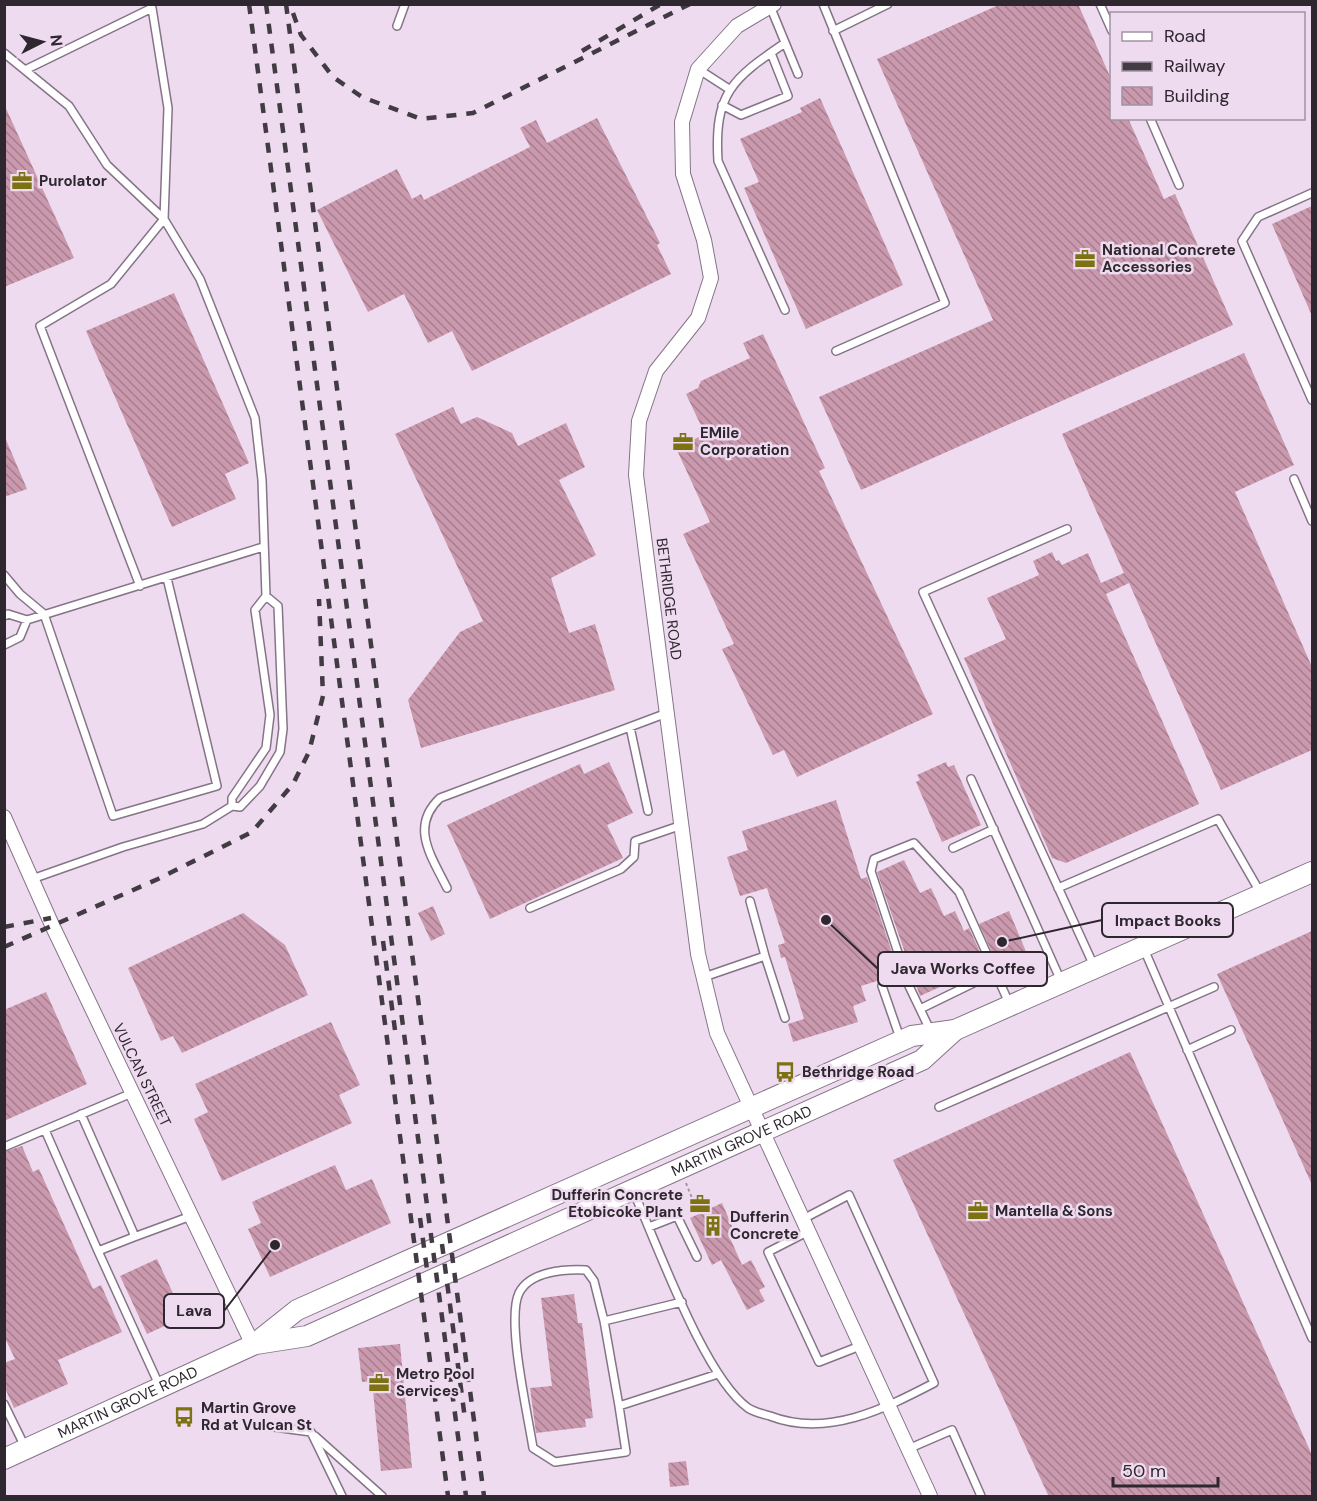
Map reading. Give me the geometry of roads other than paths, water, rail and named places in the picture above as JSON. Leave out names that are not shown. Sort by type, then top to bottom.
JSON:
[{"type":"main road","name":"MARTIN GROVE ROAD","points":[[4,1459],[253,1345],[297,1310],[912,1036],[955,1030],[1312,872]]},
{"type":"main road","name":"MARTIN GROVE ROAD","points":[[253,1345],[307,1336],[633,1191],[922,1060],[955,1030]]},
{"type":"street","name":"BETHRIDGE ROAD","points":[[772,5],[737,26],[698,69],[682,122],[683,174],[704,240],[711,279],[698,318],[656,372],[639,421],[636,475],[704,977],[717,1034],[930,1497]]},
{"type":"street","name":"VULCAN STREET","points":[[4,817],[132,1093],[253,1345]]},
{"type":"lane","points":[[397,26],[405,4]]},
{"type":"lane","points":[[822,4],[945,303],[836,351]]},
{"type":"lane","points":[[833,31],[888,4]]},
{"type":"lane","points":[[1100,4],[1110,26]]},
{"type":"lane","points":[[772,5],[798,74]]},
{"type":"lane","points":[[25,70],[152,8],[168,108],[164,219],[111,284],[40,326],[140,586]]},
{"type":"lane","points":[[785,43],[745,71],[729,89],[722,105],[717,134],[718,161],[785,310]]},
{"type":"lane","points":[[4,53],[69,106],[107,165],[164,219],[200,279],[255,418],[262,480],[266,596],[255,610],[270,715],[266,748],[232,798],[232,806]]},
{"type":"lane","points":[[722,105],[741,115],[788,96],[771,53]]},
{"type":"lane","points":[[698,69],[729,89]]},
{"type":"lane","points":[[1151,120],[1179,185]]},
{"type":"lane","points":[[1312,194],[1258,217],[1242,241],[1312,400]]},
{"type":"lane","points":[[1294,478],[1312,521]]},
{"type":"lane","points":[[1067,529],[922,592],[1095,968]]},
{"type":"lane","points":[[4,616],[8,614],[27,620],[263,547]]},
{"type":"lane","points":[[4,575],[20,594],[44,615],[113,816],[217,786],[167,578]]},
{"type":"lane","points":[[32,879],[123,847],[203,824],[232,806],[240,807],[260,786],[280,752],[283,729],[278,606],[266,596]]},
{"type":"lane","points":[[4,645],[20,638],[27,620]]},
{"type":"lane","points":[[447,888],[426,843],[424,824],[430,807],[440,798],[667,713]]},
{"type":"lane","points":[[630,727],[648,811]]},
{"type":"lane","points":[[971,779],[1062,983]]},
{"type":"lane","points":[[1058,888],[1218,819],[1261,894]]},
{"type":"lane","points":[[530,908],[621,868],[634,857],[635,841],[682,825]]},
{"type":"lane","points":[[953,848],[994,830]]},
{"type":"lane","points":[[932,1033],[909,986],[871,871],[874,859],[914,843],[959,892],[1010,1005]]},
{"type":"lane","points":[[750,901],[784,1018]]},
{"type":"lane","points":[[1143,947],[1312,1338]]},
{"type":"lane","points":[[704,977],[765,956]]},
{"type":"lane","points":[[920,1009],[996,972]]},
{"type":"lane","points":[[882,986],[901,1041]]},
{"type":"lane","points":[[939,1107],[1214,987]]},
{"type":"lane","points":[[1187,1050],[1231,1030]]},
{"type":"lane","points":[[4,1147],[132,1093]]},
{"type":"lane","points":[[81,1114],[134,1237]]},
{"type":"lane","points":[[45,1130],[160,1387]]},
{"type":"lane","points":[[633,1191],[682,1302],[718,1374],[749,1408],[790,1424],[852,1420],[889,1407],[934,1383],[849,1195],[768,1252],[819,1362],[860,1346]]},
{"type":"lane","points":[[98,1251],[191,1216]]},
{"type":"lane","points":[[649,1227],[676,1216],[698,1257]]},
{"type":"lane","points":[[563,1269],[586,1270],[594,1281],[604,1321],[626,1452],[555,1462],[533,1448],[514,1323],[519,1293],[534,1278],[563,1269]]},
{"type":"lane","points":[[604,1321],[682,1302]]},
{"type":"lane","points":[[619,1406],[718,1374]]},
{"type":"lane","points":[[4,1404],[26,1449]]},
{"type":"lane","points":[[267,1426],[311,1432],[382,1497]]},
{"type":"lane","points":[[908,1449],[952,1430],[981,1497]]},
{"type":"lane","points":[[311,1432],[342,1497]]},
{"type":"railway","points":[[249,4],[448,1496]]},
{"type":"railway","points":[[266,4],[466,1496]]},
{"type":"railway","points":[[286,4],[484,1496]]},
{"type":"railway","points":[[582,51],[661,4]]},
{"type":"railway","points":[[293,13],[301,35],[333,77],[362,97],[421,119],[473,113],[690,4]]},
{"type":"railway","points":[[4,947],[158,879],[252,832],[293,784],[309,752],[323,696],[319,599]]},
{"type":"railway","points":[[4,927],[51,918]]},
{"type":"railway","points":[[383,941],[395,1030]]},
{"type":"railway","points":[[420,1218],[428,1277]]},
{"type":"railway","points":[[442,1244],[465,1419]]},
{"type":"place","name":"Purolator","points":[[22,181]]},
{"type":"place","name":"National Concrete Accessories","points":[[1085,259]]},
{"type":"place","name":"EMile Corporation","points":[[683,442]]},
{"type":"place","name":"Java Works Coffee","points":[[826,920]]},
{"type":"place","name":"Impact Books","points":[[1002,942]]},
{"type":"place","name":"Bethridge Road","points":[[785,1072]]},
{"type":"place","name":"Dufferin Concrete Etobicoke Plant","points":[[700,1204]]},
{"type":"place","name":"Mantella & Sons","points":[[978,1211]]},
{"type":"place","name":"Dufferin Concrete","points":[[713,1226]]},
{"type":"place","name":"Lava","points":[[275,1245]]},
{"type":"place","name":"Metro Pool Services","points":[[379,1383]]},
{"type":"place","name":"Martin Grove Rd at Vulcan St","points":[[184,1417]]}]
